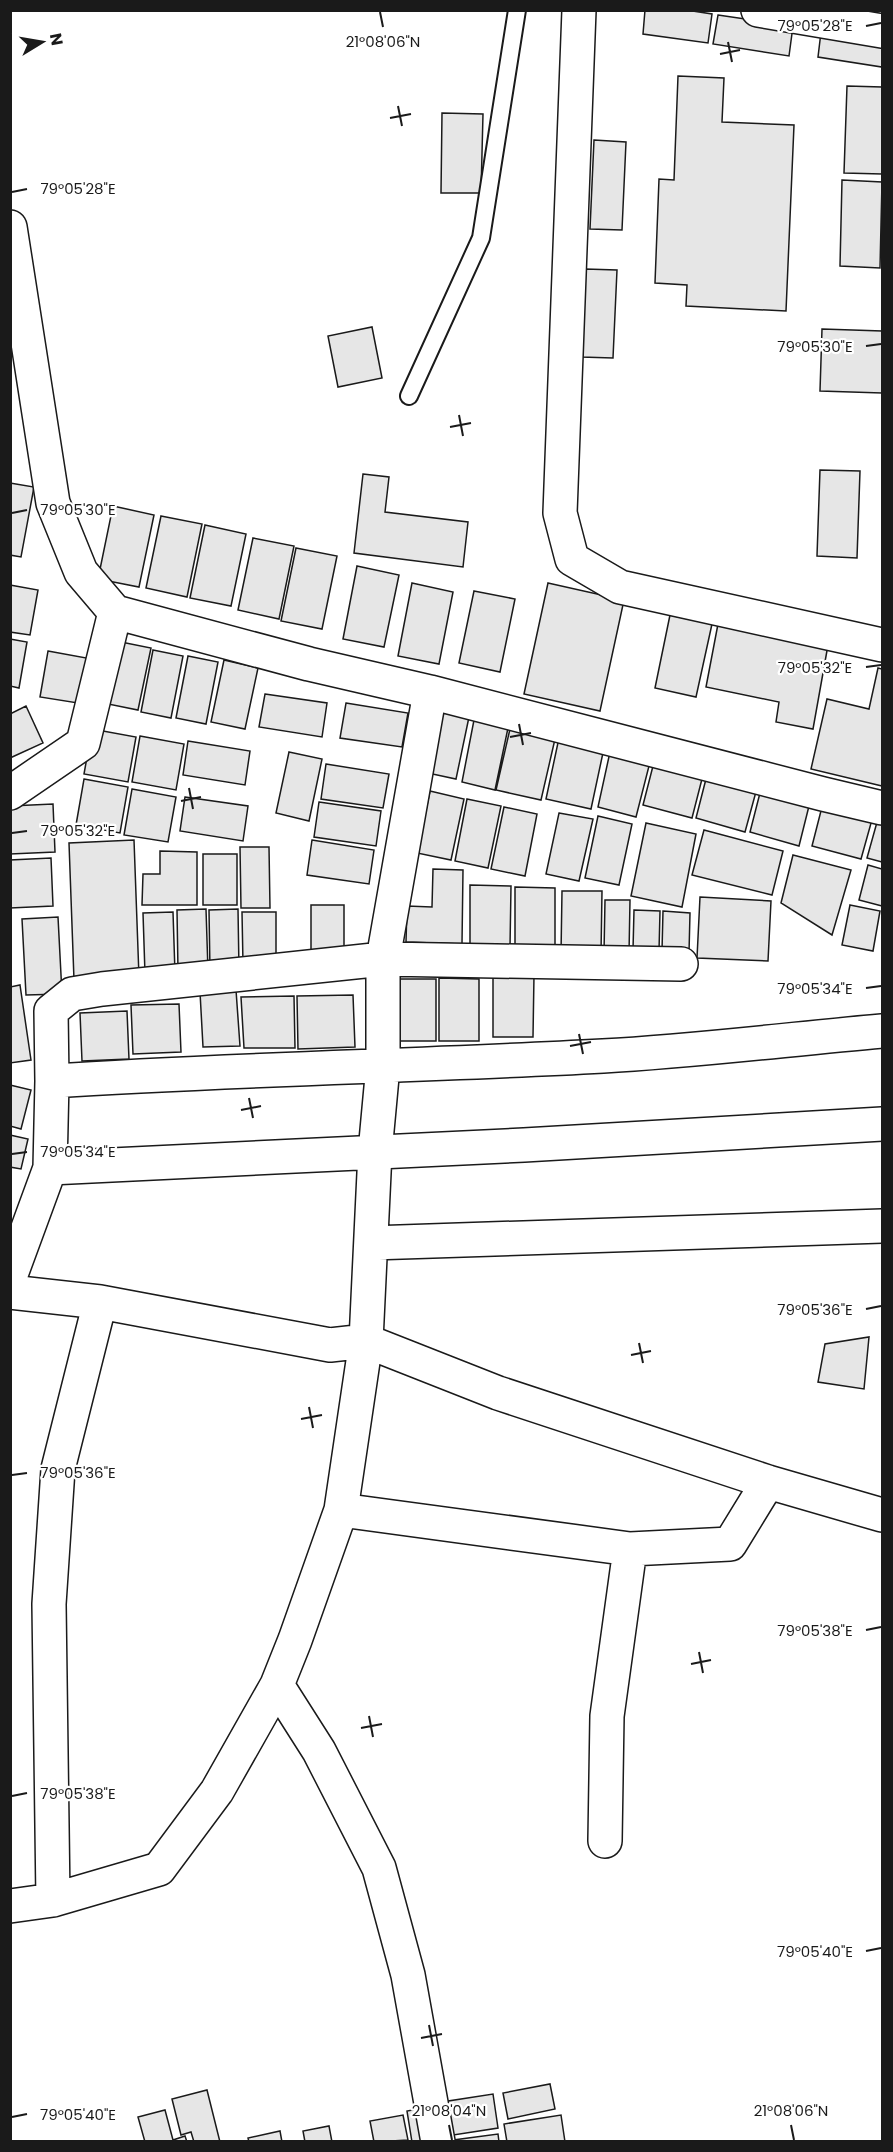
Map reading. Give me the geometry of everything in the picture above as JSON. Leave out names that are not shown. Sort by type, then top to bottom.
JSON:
[{"type":"street","points":[[579,10],[560,513],[572,559],[620,587],[882,645]]},
{"type":"street","points":[[759,10],[882,31]]},
{"type":"street","points":[[10,227],[52,502],[81,572],[115,612],[309,664],[430,692],[882,808]]},
{"type":"street","points":[[10,793],[83,743],[115,612]]},
{"type":"street","points":[[10,1906],[53,1900],[159,1869],[217,1791],[277,1685],[341,1510],[366,1341],[375,1152],[382,1066],[383,959],[430,692]]},
{"type":"street","points":[[10,1277],[50,1168],[51,1011],[72,994],[114,987],[383,959],[681,964]]},
{"type":"street","points":[[52,1081],[175,1073],[606,1056],[882,1031]]},
{"type":"street","points":[[50,1168],[882,1124]]},
{"type":"street","points":[[371,1243],[882,1226]]},
{"type":"street","points":[[10,1292],[100,1302],[330,1345],[366,1341],[498,1393],[768,1482],[882,1515]]},
{"type":"street","points":[[53,1900],[49,1604],[58,1468],[100,1302]]},
{"type":"street","points":[[341,1510],[630,1549],[730,1544],[768,1482]]},
{"type":"street","points":[[604,1841],[607,1716],[630,1549]]},
{"type":"street","points":[[277,1685],[319,1751],[380,1868],[408,1975],[430,2087],[438,2142]]},
{"type":"lane","points":[[409,396],[481,238],[517,10]]},
{"type":"building","points":[[645,10],[686,10],[712,14],[708,43],[643,34]]},
{"type":"building","points":[[859,10],[882,10],[882,14]]},
{"type":"building","points":[[718,15],[793,26],[789,56],[713,44]]},
{"type":"building","points":[[821,32],[882,41],[882,67],[818,57]]},
{"type":"building","points":[[678,76],[724,78],[722,122],[794,125],[786,311],[686,306],[687,285],[655,283],[659,179],[674,180]]},
{"type":"building","points":[[847,86],[882,87],[882,174],[844,173]]},
{"type":"building","points":[[442,113],[483,114],[481,193],[441,193]]},
{"type":"building","points":[[594,140],[626,142],[622,230],[590,229]]},
{"type":"building","points":[[842,180],[882,182],[880,268],[840,266]]},
{"type":"building","points":[[585,269],[617,270],[613,358],[581,357]]},
{"type":"building","points":[[372,327],[382,378],[338,387],[328,336]]},
{"type":"building","points":[[822,329],[882,331],[882,393],[820,391]]},
{"type":"building","points":[[820,470],[860,471],[857,558],[817,556]]},
{"type":"building","points":[[363,474],[389,477],[385,512],[468,522],[463,567],[354,553]]},
{"type":"building","points":[[10,483],[34,487],[21,557],[10,555]]},
{"type":"building","points":[[113,506],[154,515],[139,587],[98,579]]},
{"type":"building","points":[[161,516],[202,524],[187,597],[146,588]]},
{"type":"building","points":[[205,525],[246,534],[231,606],[190,598]]},
{"type":"building","points":[[253,538],[294,546],[279,619],[238,610]]},
{"type":"building","points":[[296,548],[337,556],[322,629],[281,621]]},
{"type":"building","points":[[357,566],[399,575],[384,647],[343,639]]},
{"type":"building","points":[[412,583],[453,592],[439,664],[398,656]]},
{"type":"building","points":[[548,583],[624,600],[600,711],[524,694]]},
{"type":"building","points":[[10,585],[38,590],[30,635],[10,632]]},
{"type":"building","points":[[474,591],[515,599],[500,672],[459,663]]},
{"type":"building","points":[[670,615],[712,624],[696,697],[655,688]]},
{"type":"building","points":[[718,624],[828,645],[813,729],[776,722],[779,702],[706,687]]},
{"type":"building","points":[[10,639],[27,642],[19,688],[10,686]]},
{"type":"building","points":[[121,642],[151,648],[138,710],[108,704]]},
{"type":"building","points":[[153,650],[183,656],[171,718],[141,712]]},
{"type":"building","points":[[48,651],[92,659],[84,704],[40,697]]},
{"type":"building","points":[[188,656],[218,662],[206,724],[176,718]]},
{"type":"building","points":[[224,660],[258,668],[245,729],[211,722]]},
{"type":"building","points":[[878,668],[882,669],[882,786],[811,769],[827,699],[869,709]]},
{"type":"building","points":[[265,694],[327,703],[322,737],[259,727]]},
{"type":"building","points":[[346,703],[408,713],[402,747],[340,738]]},
{"type":"building","points":[[26,706],[43,743],[10,758],[10,714]]},
{"type":"building","points":[[435,711],[469,717],[456,779],[423,772]]},
{"type":"building","points":[[474,720],[508,728],[495,790],[462,782]]},
{"type":"building","points":[[92,729],[136,737],[128,782],[84,774]]},
{"type":"building","points":[[510,729],[555,739],[541,800],[496,790]]},
{"type":"building","points":[[140,736],[184,744],[176,790],[132,782]]},
{"type":"building","points":[[559,738],[604,748],[591,809],[546,799]]},
{"type":"building","points":[[188,741],[250,751],[245,785],[183,775]]},
{"type":"building","points":[[289,752],[322,759],[309,821],[276,813]]},
{"type":"building","points":[[610,752],[650,762],[636,817],[598,807]]},
{"type":"building","points":[[654,762],[703,775],[692,818],[643,805]]},
{"type":"building","points":[[326,764],[389,774],[383,808],[321,799]]},
{"type":"building","points":[[707,775],[757,788],[745,832],[696,818]]},
{"type":"building","points":[[84,779],[128,787],[120,833],[76,825]]},
{"type":"building","points":[[132,789],[176,797],[168,842],[124,835]]},
{"type":"building","points":[[761,789],[810,802],[799,846],[750,832]]},
{"type":"building","points":[[430,791],[464,799],[451,860],[417,853]]},
{"type":"building","points":[[185,797],[248,806],[243,841],[180,831]]},
{"type":"building","points":[[467,799],[501,806],[488,868],[455,861]]},
{"type":"building","points":[[319,802],[381,811],[376,846],[314,837]]},
{"type":"building","points":[[823,803],[873,816],[861,859],[812,846]]},
{"type":"building","points":[[53,804],[55,852],[10,854],[10,806]]},
{"type":"building","points":[[504,807],[537,814],[525,876],[491,869]]},
{"type":"building","points":[[559,813],[593,819],[579,881],[546,874]]},
{"type":"building","points":[[879,815],[882,816],[882,862],[867,858]]},
{"type":"building","points":[[598,816],[632,824],[619,885],[585,878]]},
{"type":"building","points":[[646,823],[696,834],[682,907],[631,896]]},
{"type":"building","points":[[704,830],[783,851],[772,895],[692,875]]},
{"type":"building","points":[[134,840],[139,977],[74,980],[69,843]]},
{"type":"building","points":[[312,840],[374,850],[369,884],[307,875]]},
{"type":"building","points":[[240,847],[269,847],[270,908],[241,908]]},
{"type":"building","points":[[160,851],[197,852],[197,905],[142,905],[143,874],[160,874]]},
{"type":"building","points":[[203,854],[237,854],[237,905],[203,905]]},
{"type":"building","points":[[793,855],[851,870],[832,935],[781,903]]},
{"type":"building","points":[[51,858],[53,906],[10,908],[10,860]]},
{"type":"building","points":[[868,865],[882,869],[882,906],[859,900]]},
{"type":"building","points":[[433,869],[463,870],[462,944],[406,942],[407,906],[432,907]]},
{"type":"building","points":[[470,885],[511,886],[510,947],[470,947]]},
{"type":"building","points":[[515,887],[555,888],[555,950],[515,949]]},
{"type":"building","points":[[562,891],[602,891],[601,954],[561,954]]},
{"type":"building","points":[[700,897],[771,901],[768,961],[697,958]]},
{"type":"building","points":[[605,900],[630,900],[629,954],[604,953]]},
{"type":"building","points":[[311,905],[344,905],[344,956],[311,956]]},
{"type":"building","points":[[850,905],[880,911],[873,951],[842,945]]},
{"type":"building","points":[[206,909],[208,971],[178,971],[177,910]]},
{"type":"building","points":[[238,909],[239,970],[210,971],[209,910]]},
{"type":"building","points":[[634,910],[660,911],[659,951],[633,950]]},
{"type":"building","points":[[663,911],[690,913],[689,953],[662,951]]},
{"type":"building","points":[[173,912],[175,973],[145,974],[143,913]]},
{"type":"building","points":[[242,912],[276,912],[276,963],[243,964]]},
{"type":"building","points":[[58,917],[62,994],[26,995],[22,919]]},
{"type":"building","points":[[493,975],[534,975],[533,1037],[493,1037]]},
{"type":"building","points":[[439,978],[479,979],[479,1041],[439,1041]]},
{"type":"building","points":[[396,979],[436,979],[436,1041],[396,1041]]},
{"type":"building","points":[[20,985],[31,1060],[10,1063],[10,987]]},
{"type":"building","points":[[236,990],[240,1046],[203,1047],[200,992]]},
{"type":"building","points":[[353,995],[355,1047],[298,1049],[297,996]]},
{"type":"building","points":[[294,996],[295,1048],[244,1048],[241,997]]},
{"type":"building","points":[[179,1004],[181,1052],[133,1054],[131,1005]]},
{"type":"building","points":[[127,1011],[129,1059],[82,1061],[80,1013]]},
{"type":"building","points":[[10,1085],[31,1090],[21,1129],[10,1126]]},
{"type":"building","points":[[10,1135],[28,1139],[21,1169],[10,1167]]},
{"type":"building","points":[[869,1337],[864,1389],[818,1382],[825,1344]]},
{"type":"building","points":[[550,2084],[555,2109],[508,2119],[503,2093]]},
{"type":"building","points":[[207,2090],[220,2142],[194,2142],[191,2132],[181,2135],[172,2099]]},
{"type":"building","points":[[493,2094],[498,2128],[447,2136],[442,2102]]},
{"type":"building","points":[[428,2107],[434,2142],[412,2142],[407,2111]]},
{"type":"building","points":[[165,2110],[173,2140],[185,2136],[187,2142],[145,2142],[138,2117]]},
{"type":"building","points":[[403,2115],[408,2140],[374,2142],[370,2121]]},
{"type":"building","points":[[561,2115],[565,2142],[507,2142],[504,2124]]},
{"type":"building","points":[[329,2126],[332,2142],[305,2142],[303,2131]]},
{"type":"building","points":[[280,2131],[282,2142],[249,2142],[248,2138]]},
{"type":"building","points":[[498,2134],[499,2142],[446,2142],[446,2141]]}]
